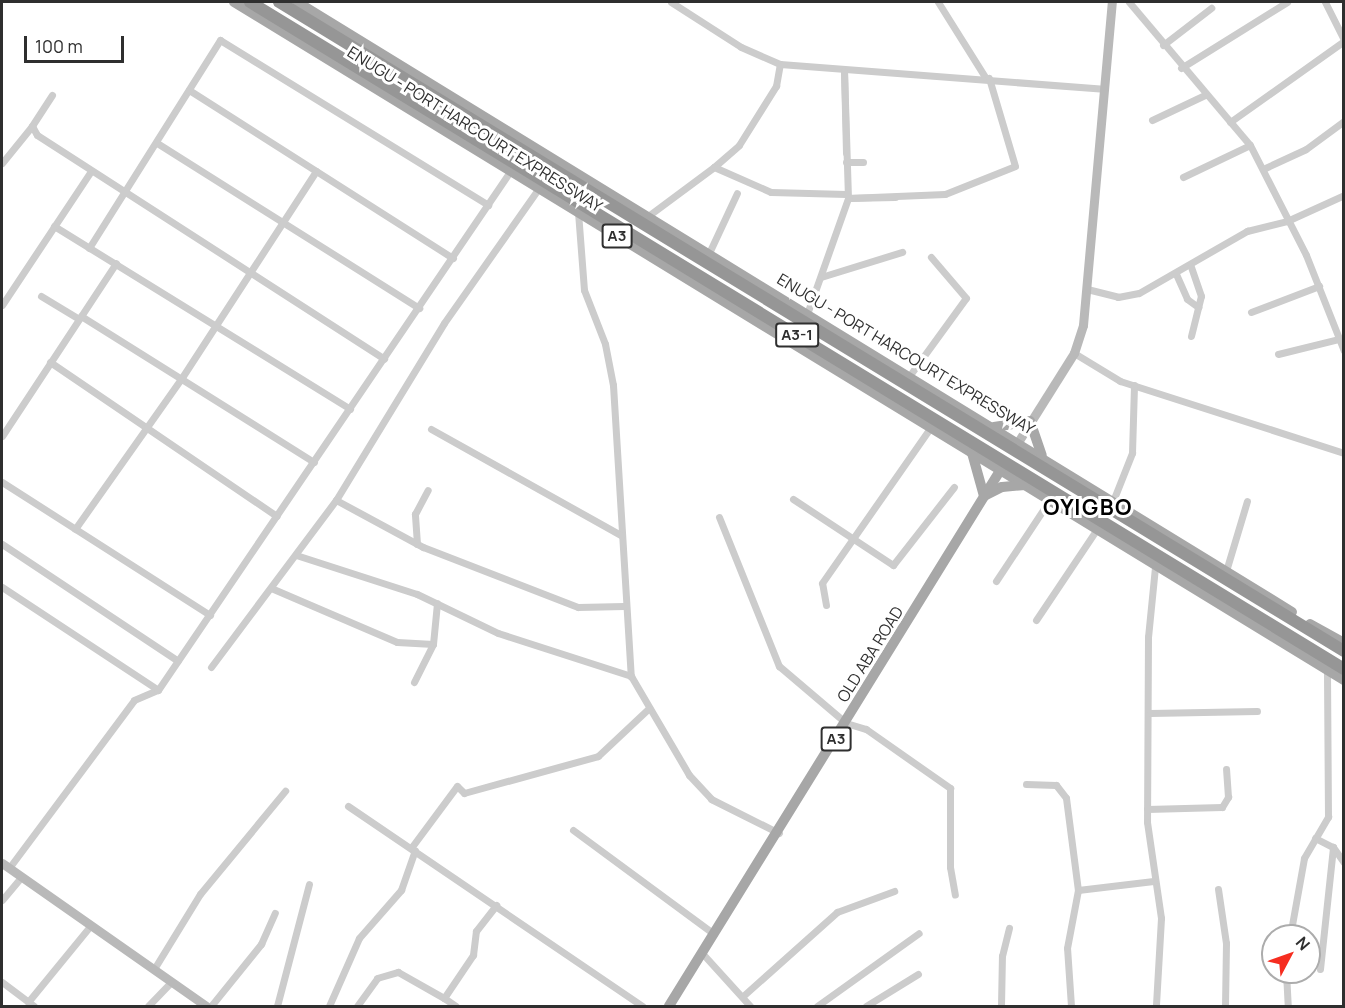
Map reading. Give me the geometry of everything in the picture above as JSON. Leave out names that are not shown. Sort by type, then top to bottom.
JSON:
[{"type":"highway","name":"ENUGU - PORT HARCOURT EXPRESSWAY","points":[[250,2],[1265,628],[1344,669]]},
{"type":"highway","name":"ENUGU - PORT HARCOURT EXPRESSWAY","points":[[279,2],[1344,651]]},
{"type":"highway","points":[[366,72],[374,59]]},
{"type":"main road","name":"ENUGU - PORT HARCOURT EXPRESSWAY","points":[[234,2],[971,451],[1155,567],[1265,628],[1327,671],[1344,680]]},
{"type":"main road","name":"ENUGU - PORT HARCOURT EXPRESSWAY","points":[[297,2],[910,375],[1344,643]]},
{"type":"main road","points":[[993,427],[1030,421],[1043,457]]},
{"type":"main road","points":[[971,451],[984,496],[1002,487],[1026,485]]},
{"type":"main road","name":"OLD ABA ROAD","points":[[669,1006],[779,833],[1000,470]]},
{"type":"street","points":[[671,2],[682,4],[741,47],[780,64],[844,71],[987,78],[1103,89]]},
{"type":"street","points":[[714,167],[771,192],[895,197],[945,194],[1015,166],[987,78],[938,2]]},
{"type":"street","points":[[1018,442],[1074,353],[1087,289],[1112,2]]},
{"type":"street","points":[[1129,2],[1181,68],[1250,145],[1319,286],[1344,351]]},
{"type":"street","points":[[1181,68],[1278,4],[1287,2]]},
{"type":"street","points":[[1230,122],[1344,41],[1325,2]]},
{"type":"street","points":[[1163,45],[1211,8]]},
{"type":"street","points":[[89,248],[157,143],[214,46],[229,42],[488,205]]},
{"type":"street","points":[[648,216],[714,167],[739,145],[776,86],[780,64]]},
{"type":"street","points":[[807,314],[847,196],[844,71]]},
{"type":"street","points":[[189,90],[453,258]]},
{"type":"street","points":[[2,163],[32,126],[52,95]]},
{"type":"street","points":[[1152,120],[1205,95]]},
{"type":"street","points":[[1263,169],[1306,148],[1344,121]]},
{"type":"street","points":[[32,126],[37,135],[91,171],[384,358]]},
{"type":"street","points":[[157,143],[418,308]]},
{"type":"street","points":[[1183,177],[1250,145]]},
{"type":"street","points":[[846,162],[863,162]]},
{"type":"street","points":[[206,1006],[5,865],[134,700],[158,690],[512,170]]},
{"type":"street","points":[[2,305],[91,171]]},
{"type":"street","points":[[75,529],[144,427],[181,379],[316,171]]},
{"type":"street","points":[[211,667],[336,500],[444,323],[539,188]]},
{"type":"street","points":[[709,253],[736,193]]},
{"type":"street","points":[[1087,289],[1127,297],[1191,267],[1247,231],[1287,221],[1344,195]]},
{"type":"street","points":[[578,212],[584,290],[605,344],[613,385],[624,606],[631,676],[648,709],[711,799],[779,833]]},
{"type":"street","points":[[54,226],[350,409]]},
{"type":"street","points":[[821,277],[902,252]]},
{"type":"street","points":[[910,375],[966,297],[931,257]]},
{"type":"street","points":[[2,436],[116,263]]},
{"type":"street","points":[[1191,267],[1201,291],[1191,336]]},
{"type":"street","points":[[1176,274],[1187,299],[1198,307]]},
{"type":"street","points":[[1251,312],[1319,286]]},
{"type":"street","points":[[41,297],[80,317],[314,462]]},
{"type":"street","points":[[1278,354],[1339,339]]},
{"type":"street","points":[[1074,353],[1095,369],[1134,385],[1344,453]]},
{"type":"street","points":[[50,362],[277,516]]},
{"type":"street","points":[[1113,501],[1132,453],[1134,385]]},
{"type":"street","points":[[826,605],[822,583],[930,428]]},
{"type":"street","points":[[431,429],[621,535]]},
{"type":"street","points":[[2,482],[210,615]]},
{"type":"street","points":[[793,499],[893,565],[954,487]]},
{"type":"street","points":[[417,544],[415,514],[428,490]]},
{"type":"street","points":[[336,500],[417,544],[578,607],[624,606]]},
{"type":"street","points":[[996,581],[1049,501]]},
{"type":"street","points":[[1226,571],[1246,501]]},
{"type":"street","points":[[719,517],[772,655],[846,723],[866,729],[950,788],[950,867],[955,895]]},
{"type":"street","points":[[1036,620],[1097,529]]},
{"type":"street","points":[[2,544],[178,661]]},
{"type":"street","points":[[296,555],[437,603],[498,633],[631,676]]},
{"type":"street","points":[[1155,567],[1148,637],[1147,809],[1153,881],[1161,918],[1156,1006]]},
{"type":"street","points":[[2,587],[158,690]]},
{"type":"street","points":[[271,588],[384,639],[433,644]]},
{"type":"street","points":[[414,682],[433,644],[437,603]]},
{"type":"street","points":[[1292,924],[1297,881],[1315,838],[1328,817],[1331,790],[1324,704],[1327,671]]},
{"type":"street","points":[[329,1006],[359,938],[401,890],[413,849],[457,786],[464,793],[598,756],[648,709]]},
{"type":"street","points":[[1149,713],[1257,711]]},
{"type":"street","points":[[1147,809],[1222,807],[1228,797],[1226,769]]},
{"type":"street","points":[[1026,784],[1056,785],[1066,798],[1078,890],[1067,948],[1071,1006]]},
{"type":"street","points":[[154,969],[200,894],[285,791]]},
{"type":"street","points":[[348,806],[642,1006]]},
{"type":"street","points":[[573,830],[714,934]]},
{"type":"street","points":[[1315,838],[1333,847],[1344,863]]},
{"type":"street","points":[[1321,960],[1333,847]]},
{"type":"street","points":[[2,900],[21,877]]},
{"type":"street","points":[[1078,890],[1153,881]]},
{"type":"street","points":[[277,1006],[309,884]]},
{"type":"street","points":[[1218,889],[1226,944],[1225,1006]]},
{"type":"street","points":[[743,996],[837,912],[894,891]]},
{"type":"street","points":[[444,998],[473,955],[476,931],[496,905]]},
{"type":"street","points":[[211,1006],[261,944],[275,913]]},
{"type":"street","points":[[2,982],[31,1004],[91,925]]},
{"type":"street","points":[[1001,1006],[1002,956],[1009,927]]},
{"type":"street","points":[[817,1006],[919,933]]},
{"type":"street","points":[[702,953],[750,1006]]},
{"type":"street","points":[[357,1006],[376,978],[398,972],[456,1006]]},
{"type":"street","points":[[866,1006],[918,974]]},
{"type":"street","points":[[148,1006],[171,982]]},
{"type":"street","points":[[1287,984],[1288,1006]]},
{"type":"district","name":"OYIGBO","points":[[1088,508]]}]
